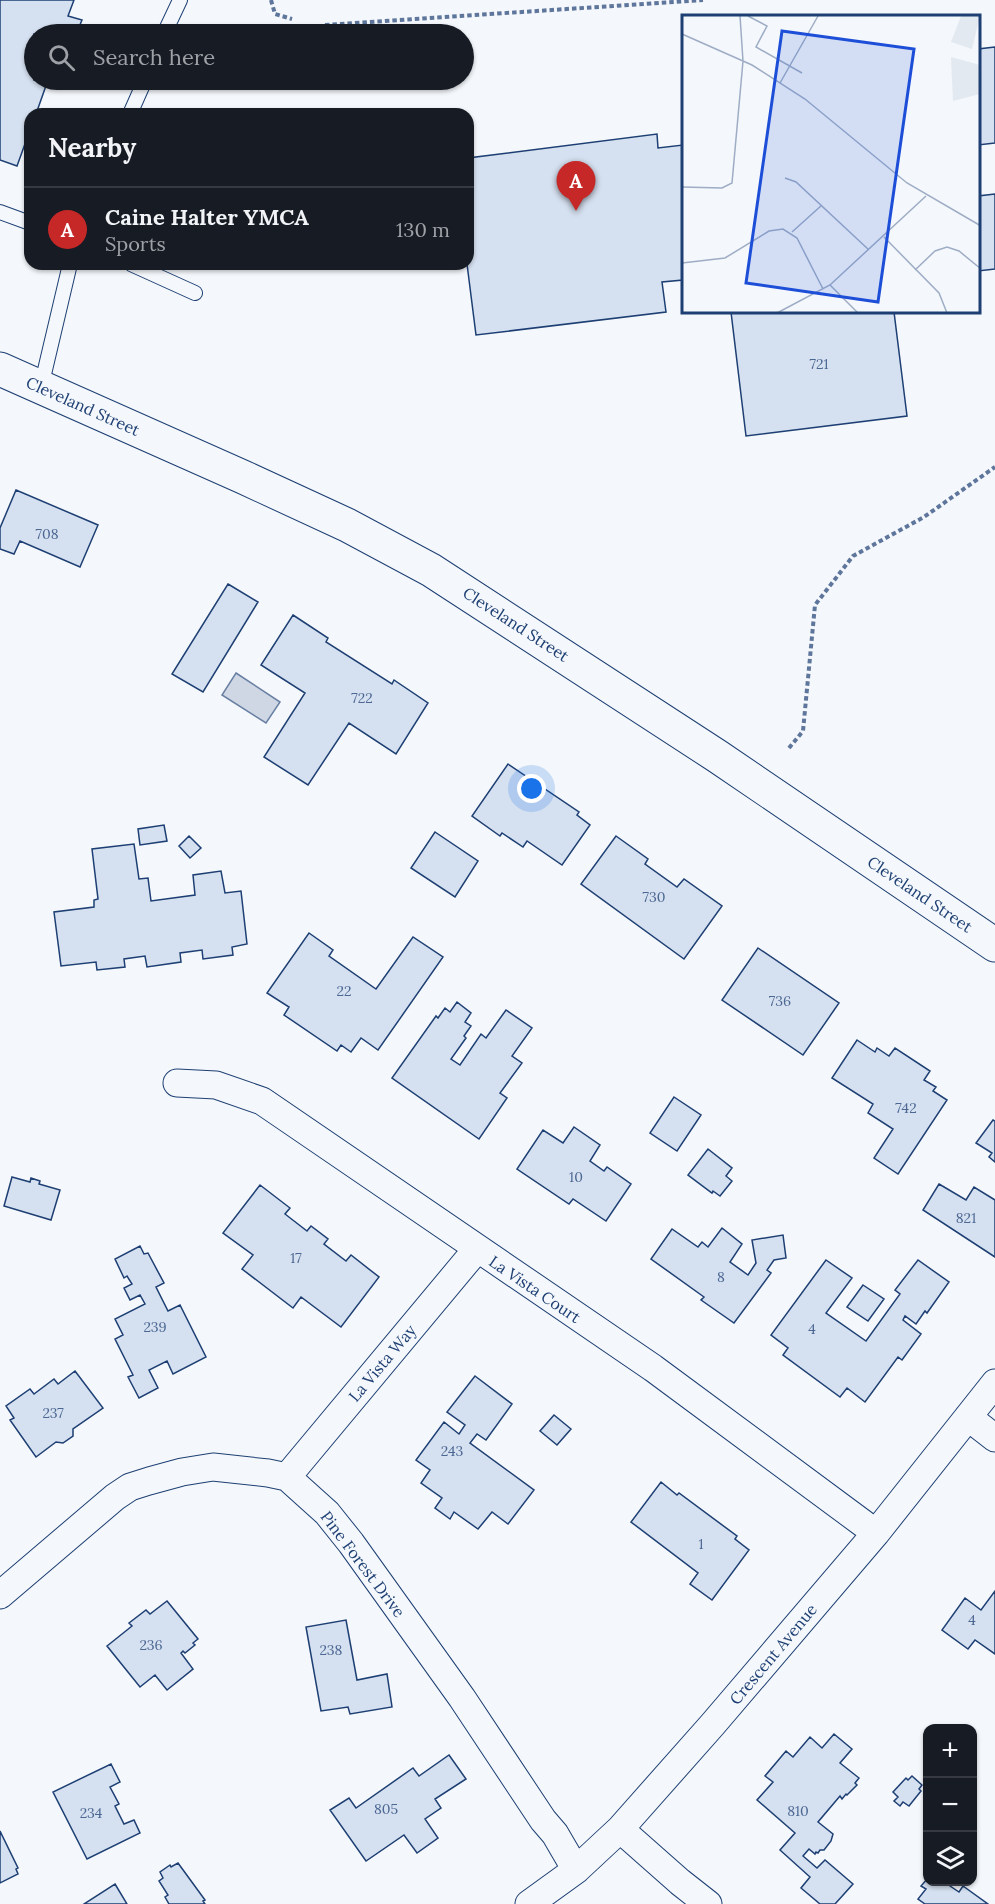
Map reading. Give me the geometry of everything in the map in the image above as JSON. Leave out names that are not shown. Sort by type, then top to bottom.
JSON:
[{"type":"street","name":"Cleveland Street","points":[[0,369],[337,520],[431,570],[708,750],[995,945]]},
{"type":"street","name":"La Vista Court","points":[[177,1083],[216,1085],[262,1101],[653,1368],[876,1533]]},
{"type":"street","name":"La Vista Way","points":[[287,1478],[477,1249]]},
{"type":"street","name":"Crescent Avenue","points":[[529,1904],[576,1870],[620,1829],[876,1533],[995,1383]]},
{"type":"street","points":[[968,1417],[995,1438]]},
{"type":"street","name":"Pine Forest Drive","points":[[0,1595],[115,1497],[130,1487],[182,1472],[213,1467],[268,1473],[287,1478],[327,1513],[351,1544],[462,1698],[543,1820],[555,1834],[576,1870]]},
{"type":"street","points":[[620,1829],[708,1904]]},
{"type":"lane","points":[[169,24],[180,0]]},
{"type":"lane","points":[[133,108],[141,90]]},
{"type":"lane","points":[[0,212],[24,221]]},
{"type":"lane","points":[[41,387],[69,270]]},
{"type":"lane","points":[[144,270],[195,293]]},
{"type":"path","points":[[271,0],[275,14],[292,19]]},
{"type":"path","points":[[341,24],[703,0]]},
{"type":"path","points":[[789,748],[803,731],[815,605],[853,556],[924,518],[995,467]]},
{"type":"shaded area","points":[[236,673],[280,702],[266,723],[222,695]]},
{"type":"building","points":[[0,0],[74,0],[68,16],[82,20],[80,24],[24,24],[24,90],[44,90],[38,108],[24,108],[24,147],[17,166],[0,160]]},
{"type":"building","points":[[995,47],[995,143],[980,145],[980,49]]},
{"type":"building","points":[[657,134],[658,148],[682,145],[682,280],[662,282],[666,312],[476,335],[468,270],[474,270],[474,157]]},
{"type":"building","points":[[995,194],[995,269],[980,271],[980,196]]},
{"type":"building","points":[[731,314],[894,314],[907,416],[746,436]]},
{"type":"building","points":[[16,490],[98,525],[80,567],[20,541],[14,554],[0,549],[0,528]]},
{"type":"building","points":[[228,584],[258,602],[203,692],[172,674]]},
{"type":"building","points":[[293,615],[328,638],[326,642],[392,684],[394,680],[428,703],[396,754],[349,723],[308,785],[264,757],[305,693],[261,665]]},
{"type":"building","points":[[508,764],[579,812],[577,815],[590,825],[562,865],[527,841],[523,847],[502,833],[500,836],[472,816]]},
{"type":"building","points":[[164,825],[167,841],[140,845],[138,829]]},
{"type":"building","points":[[435,832],[478,861],[455,897],[411,868]]},
{"type":"building","points":[[189,836],[201,848],[190,858],[179,846]]},
{"type":"building","points":[[616,836],[648,859],[645,864],[677,887],[684,879],[722,906],[684,959],[581,884]]},
{"type":"building","points":[[134,844],[139,879],[148,878],[151,901],[195,895],[193,875],[221,871],[225,893],[241,891],[247,944],[232,947],[233,955],[203,959],[202,950],[180,953],[181,962],[147,967],[145,956],[124,959],[125,967],[97,970],[96,962],[61,966],[54,912],[94,907],[94,900],[98,899],[92,849]]},
{"type":"building","points":[[309,933],[333,950],[329,956],[376,989],[413,937],[443,957],[378,1050],[361,1038],[351,1052],[341,1045],[337,1051],[284,1015],[289,1007],[267,993]]},
{"type":"building","points":[[758,948],[839,1003],[803,1055],[722,1000]]},
{"type":"building","points":[[457,1002],[471,1013],[465,1022],[471,1026],[464,1036],[466,1038],[451,1059],[460,1065],[481,1034],[486,1038],[506,1010],[532,1028],[512,1056],[522,1063],[500,1093],[507,1098],[479,1139],[392,1078],[436,1016],[438,1018],[445,1008],[450,1012]]},
{"type":"building","points":[[857,1040],[875,1052],[877,1048],[889,1056],[895,1048],[930,1071],[924,1080],[936,1087],[933,1091],[947,1100],[898,1174],[874,1158],[893,1129],[868,1113],[873,1104],[832,1078]]},
{"type":"building","points":[[674,1097],[701,1115],[677,1151],[650,1133]]},
{"type":"building","points":[[993,1120],[995,1121],[995,1162],[989,1157],[992,1153],[976,1143]]},
{"type":"building","points":[[574,1127],[600,1145],[590,1161],[604,1171],[607,1167],[631,1184],[606,1221],[573,1199],[569,1204],[517,1169],[543,1130],[563,1143]]},
{"type":"building","points":[[708,1149],[732,1168],[726,1176],[732,1181],[720,1196],[713,1191],[712,1193],[688,1175]]},
{"type":"building","points":[[12,1177],[30,1182],[31,1178],[40,1181],[39,1184],[60,1190],[51,1220],[4,1206]]},
{"type":"building","points":[[939,1184],[966,1200],[974,1187],[995,1200],[995,1257],[923,1210]]},
{"type":"building","points":[[260,1185],[290,1208],[285,1214],[307,1231],[311,1226],[328,1239],[324,1244],[346,1261],[351,1255],[379,1277],[341,1327],[301,1297],[293,1308],[242,1269],[253,1255],[223,1233]]},
{"type":"building","points":[[722,1228],[742,1244],[730,1262],[748,1275],[756,1263],[752,1240],[783,1235],[786,1258],[774,1260],[767,1270],[771,1273],[734,1323],[701,1300],[704,1297],[651,1259],[672,1229],[698,1247],[702,1242],[708,1247]]},
{"type":"building","points":[[140,1246],[144,1254],[148,1253],[164,1283],[156,1287],[168,1311],[180,1305],[206,1357],[173,1374],[167,1361],[149,1370],[158,1388],[139,1398],[128,1377],[133,1375],[115,1339],[123,1335],[115,1319],[145,1304],[140,1295],[130,1300],[124,1288],[132,1284],[127,1276],[124,1278],[115,1259]]},
{"type":"building","points":[[826,1260],[852,1278],[826,1313],[866,1341],[900,1294],[895,1290],[918,1260],[949,1282],[927,1313],[925,1311],[916,1324],[905,1316],[903,1320],[921,1334],[902,1360],[898,1357],[865,1402],[847,1388],[840,1397],[783,1355],[788,1348],[771,1335]]},
{"type":"building","points":[[863,1285],[884,1299],[868,1321],[847,1307]]},
{"type":"building","points":[[75,1371],[103,1408],[73,1429],[73,1436],[63,1443],[56,1442],[36,1457],[10,1420],[14,1418],[6,1406],[30,1389],[34,1394],[54,1379],[58,1384]]},
{"type":"building","points":[[475,1376],[512,1404],[486,1440],[477,1434],[470,1443],[534,1490],[508,1524],[492,1512],[478,1529],[454,1512],[450,1519],[435,1508],[442,1498],[421,1483],[430,1470],[416,1460],[444,1422],[459,1434],[465,1425],[447,1412]]},
{"type":"building","points":[[554,1415],[571,1429],[557,1445],[540,1431]]},
{"type":"building","points":[[661,1482],[737,1536],[735,1539],[749,1550],[712,1600],[690,1584],[698,1573],[631,1522]]},
{"type":"building","points":[[995,1591],[995,1654],[975,1640],[968,1649],[942,1630],[965,1598],[981,1610]]},
{"type":"building","points":[[167,1601],[198,1639],[193,1643],[195,1645],[185,1653],[183,1651],[181,1653],[193,1669],[167,1690],[155,1675],[140,1687],[107,1646],[132,1626],[129,1623],[146,1610],[150,1614]]},
{"type":"building","points":[[346,1620],[357,1680],[387,1674],[392,1707],[350,1714],[348,1707],[321,1711],[306,1627]]},
{"type":"building","points":[[834,1734],[852,1749],[840,1763],[859,1778],[855,1783],[857,1785],[842,1799],[840,1796],[818,1822],[833,1834],[831,1841],[824,1850],[815,1854],[809,1849],[803,1856],[817,1868],[825,1860],[853,1884],[835,1904],[820,1904],[801,1888],[810,1877],[780,1850],[795,1833],[757,1800],[773,1782],[765,1776],[786,1751],[793,1757],[810,1737],[822,1748]]},
{"type":"building","points":[[449,1755],[466,1779],[435,1799],[441,1808],[425,1819],[438,1838],[417,1853],[404,1835],[366,1861],[330,1810],[349,1798],[356,1808],[413,1768],[419,1776]]},
{"type":"building","points":[[111,1764],[120,1782],[110,1787],[119,1804],[115,1806],[124,1824],[134,1820],[140,1833],[87,1859],[53,1792]]},
{"type":"building","points":[[912,1776],[922,1785],[919,1789],[921,1791],[909,1806],[903,1802],[900,1806],[894,1801],[898,1797],[893,1792],[906,1778],[908,1780]]},
{"type":"building","points":[[0,1831],[18,1868],[16,1869],[18,1874],[0,1883]]},
{"type":"building","points":[[178,1863],[205,1900],[203,1901],[205,1904],[169,1904],[165,1897],[168,1895],[159,1881],[163,1878],[160,1872]]},
{"type":"building","points":[[115,1884],[127,1904],[84,1904]]},
{"type":"building","points":[[923,1884],[923,1886],[950,1886],[959,1892],[963,1886],[988,1904],[925,1904],[918,1899],[926,1889],[921,1886]]},
{"type":"place","name":"Caine Halter YMCA","points":[[576,211]]}]
